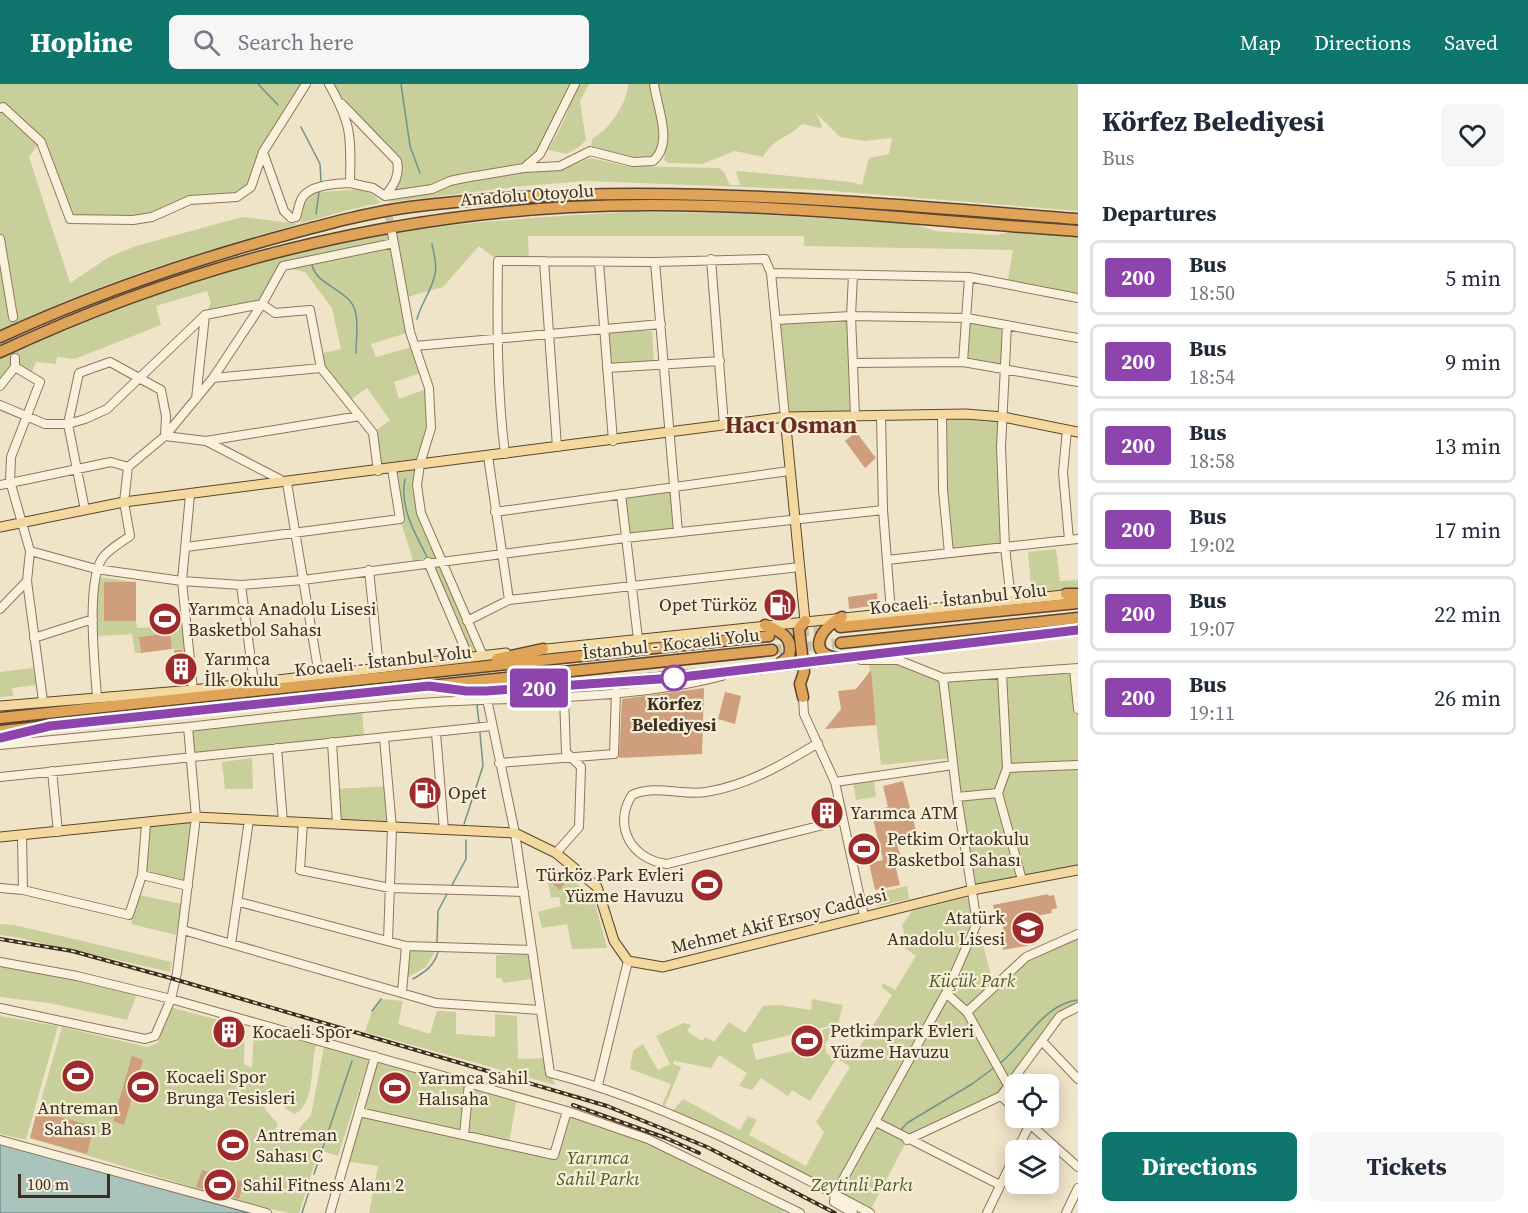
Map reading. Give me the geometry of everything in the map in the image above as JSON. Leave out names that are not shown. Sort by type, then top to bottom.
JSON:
[{"type":"highway","name":"Anadolu Otoyolu","points":[[0,337],[55,313],[182,265],[310,228],[408,208],[573,194],[684,193],[797,198],[1078,219]]},
{"type":"highway","name":"Anadolu Otoyolu","points":[[0,352],[49,329],[120,301],[242,260],[361,231],[468,215],[573,207],[686,206],[826,213],[1078,231]]},
{"type":"highway","points":[[1066,594],[1078,593]]},
{"type":"highway","name":"Kocaeli - İstanbul Yolu","points":[[841,622],[1078,603]]},
{"type":"highway","points":[[841,643],[1078,618]]},
{"type":"highway","points":[[802,697],[808,665],[799,629],[805,621]]},
{"type":"highway","points":[[839,659],[821,649],[820,636],[827,626],[841,622]]},
{"type":"highway","points":[[429,686],[466,691],[507,690],[674,678],[752,668],[819,665],[839,659],[1078,630]]},
{"type":"highway","points":[[767,631],[784,635],[790,645],[789,656],[777,666]]},
{"type":"highway","name":"Kocaeli - İstanbul Yolu","points":[[0,718],[444,671],[767,631]]},
{"type":"highway","points":[[444,671],[543,649]]},
{"type":"highway","name":"İstanbul - Kocaeli Yolu","points":[[0,731],[772,650]]},
{"type":"highway","points":[[800,684],[808,665]]},
{"type":"highway","points":[[777,666],[794,673],[800,684],[802,697]]},
{"type":"highway","points":[[0,738],[50,726]]},
{"type":"main road","points":[[0,527],[124,502],[287,483],[785,417],[942,414],[1003,417],[1078,432]]},
{"type":"main road","points":[[785,417],[805,621]]},
{"type":"main road","points":[[0,706],[193,690],[638,639],[767,631],[805,621],[841,622],[891,612],[1066,594]]},
{"type":"main road","points":[[0,837],[146,824],[196,817],[515,833],[556,853],[597,887],[614,941],[628,961]]},
{"type":"main road","name":"Mehmet Akif Ersoy Caddesi","points":[[628,961],[663,967],[972,890],[1022,880],[1077,873]]},
{"type":"street","points":[[0,108],[3,107],[41,142],[70,219],[133,220],[152,217],[190,200],[237,197],[251,187],[263,152],[306,84]]},
{"type":"street","points":[[329,84],[338,100],[350,132],[350,183]]},
{"type":"street","points":[[524,168],[542,151],[575,84]]},
{"type":"street","points":[[385,200],[432,189],[456,179],[524,168],[560,166],[590,151],[633,162],[653,161],[663,149],[664,139],[654,84]]},
{"type":"street","points":[[338,100],[396,161],[398,177],[385,200]]},
{"type":"street","points":[[263,152],[284,211],[291,218],[296,217],[306,193],[324,186],[350,183],[373,188],[385,200]]},
{"type":"street","points":[[392,233],[415,346],[429,388],[431,428],[420,464],[417,485],[421,513],[483,656]]},
{"type":"street","points":[[0,239],[13,317]]},
{"type":"street","points":[[97,697],[93,619],[96,570],[103,556],[130,536],[124,502],[128,467],[165,436],[213,378],[262,304],[283,267],[394,243]]},
{"type":"street","points":[[711,259],[724,425]]},
{"type":"street","points":[[505,454],[500,415],[496,338],[498,261],[655,262],[765,259],[771,273],[785,417]]},
{"type":"street","points":[[544,261],[557,447]]},
{"type":"street","points":[[599,262],[613,441]]},
{"type":"street","points":[[655,262],[678,532]]},
{"type":"street","points":[[771,273],[969,277],[1078,298]]},
{"type":"street","points":[[853,275],[851,316],[855,416]]},
{"type":"street","points":[[963,362],[969,277]]},
{"type":"street","points":[[0,405],[45,424],[68,424],[107,409],[205,315],[262,304],[275,313],[310,310],[321,368],[373,433],[378,471]]},
{"type":"street","points":[[196,399],[205,315]]},
{"type":"street","points":[[776,320],[851,316],[967,318],[1078,339]]},
{"type":"street","points":[[415,346],[661,324]]},
{"type":"street","points":[[1007,325],[1001,447],[1005,547],[1011,600]]},
{"type":"street","points":[[0,386],[15,367],[15,358]]},
{"type":"street","points":[[85,510],[68,424],[79,373],[111,362],[161,390],[166,416],[165,436]]},
{"type":"street","points":[[607,368],[720,362]]},
{"type":"street","points":[[852,363],[963,362],[1078,382]]},
{"type":"street","points":[[15,367],[40,382],[11,457],[10,481],[30,551],[27,581],[43,701]]},
{"type":"street","points":[[213,378],[321,368]]},
{"type":"street","points":[[942,414],[943,490],[949,553]]},
{"type":"street","points":[[165,436],[206,441],[360,416]]},
{"type":"street","points":[[881,416],[883,510],[891,612]]},
{"type":"street","points":[[887,560],[1074,539],[1063,472],[1067,430]]},
{"type":"street","points":[[206,441],[287,483],[319,675]]},
{"type":"street","points":[[488,456],[509,600]]},
{"type":"street","points":[[0,485],[10,481],[111,462],[128,467]]},
{"type":"street","points":[[186,547],[400,519],[392,469]]},
{"type":"street","points":[[495,512],[789,471]]},
{"type":"street","points":[[621,494],[638,639]]},
{"type":"street","points":[[190,495],[182,581],[193,690]]},
{"type":"street","points":[[30,551],[96,570],[182,581],[241,585],[303,580],[501,552],[883,510]]},
{"type":"street","points":[[428,562],[469,658]]},
{"type":"street","points":[[467,621],[509,600],[800,567]]},
{"type":"street","points":[[369,570],[379,668]]},
{"type":"street","points":[[0,609],[27,581]]},
{"type":"street","points":[[241,585],[254,683]]},
{"type":"street","points":[[34,638],[93,619]]},
{"type":"street","points":[[839,659],[898,660],[943,678],[1076,668],[1078,709]]},
{"type":"street","points":[[0,745],[421,703],[564,697],[616,692],[683,685],[752,668]]},
{"type":"street","points":[[1002,674],[1007,768],[998,793],[1022,880]]},
{"type":"street","points":[[853,1213],[834,1202],[835,1194],[946,993],[977,923],[957,797],[943,678]]},
{"type":"street","points":[[499,763],[614,754],[616,692]]},
{"type":"street","points":[[556,853],[579,828],[581,767],[566,752],[564,697]]},
{"type":"street","points":[[802,697],[804,714],[836,782],[864,916]]},
{"type":"street","points":[[487,699],[515,833],[550,1073],[598,1085],[693,1124],[870,1213]]},
{"type":"street","points":[[0,777],[492,726]]},
{"type":"street","points":[[0,1008],[148,1040],[155,1036],[171,999],[183,930],[196,817],[188,727]]},
{"type":"street","points":[[436,732],[444,830]]},
{"type":"street","points":[[384,738],[392,828],[387,941]]},
{"type":"street","points":[[332,742],[337,824]]},
{"type":"street","points":[[818,743],[761,774],[717,789],[697,792],[650,790],[632,795],[625,812],[630,842],[644,858],[667,864],[843,820]]},
{"type":"street","points":[[277,748],[283,822]]},
{"type":"street","points":[[836,782],[953,765]]},
{"type":"street","points":[[1007,768],[1078,765]]},
{"type":"street","points":[[52,771],[58,832]]},
{"type":"street","points":[[957,797],[998,793]]},
{"type":"street","points":[[231,944],[239,902],[249,820]]},
{"type":"street","points":[[303,822],[300,870],[390,888],[524,892]]},
{"type":"street","points":[[0,888],[23,890],[129,915],[142,875],[146,824]]},
{"type":"street","points":[[21,835],[23,890]]},
{"type":"street","points":[[142,875],[188,886]]},
{"type":"street","points":[[239,902],[406,946],[532,950]]},
{"type":"street","points":[[183,930],[436,1003],[540,1010]]},
{"type":"street","points":[[967,1012],[1026,957],[1078,934]]},
{"type":"street","points":[[402,992],[406,946]]},
{"type":"street","points":[[598,1085],[628,961]]},
{"type":"street","points":[[0,962],[77,976],[171,999],[567,1111],[648,1139],[785,1210],[800,1213]]},
{"type":"street","points":[[946,993],[967,1012],[1005,1080]]},
{"type":"street","points":[[1019,1074],[1060,1016],[1078,1007]]},
{"type":"street","points":[[1042,1041],[1078,1079]]},
{"type":"street","points":[[330,1213],[375,1056]]},
{"type":"street","points":[[464,1135],[469,1083]]},
{"type":"street","points":[[907,1140],[1001,1096],[1005,1092]]},
{"type":"street","points":[[1001,1096],[1005,1100]]},
{"type":"street","points":[[358,1112],[554,1155],[567,1111]]},
{"type":"street","points":[[876,1122],[907,1140],[1000,1185]]},
{"type":"street","points":[[1034,1128],[1078,1167]]},
{"type":"street","points":[[0,1140],[267,1213]]},
{"type":"street","points":[[987,1213],[1005,1175]]},
{"type":"street","points":[[1066,1213],[1078,1188]]},
{"type":"green space","points":[[0,84],[306,84],[263,152],[251,187],[237,197],[190,200],[152,217],[70,219],[40,142],[29,157],[70,283],[109,257],[136,246],[242,217],[299,224],[133,275],[0,330]]},
{"type":"green space","points":[[329,84],[571,84],[540,148],[526,161],[508,169],[514,172],[564,169],[590,158],[628,166],[719,168],[724,172],[730,185],[740,185],[736,172],[740,171],[862,185],[869,158],[889,154],[892,138],[864,141],[840,137],[816,113],[822,126],[820,128],[802,124],[772,145],[763,157],[735,151],[702,164],[668,163],[664,160],[667,135],[656,84],[1078,84],[1078,211],[820,190],[586,181],[390,202],[391,197],[385,196],[398,166],[338,101]]},
{"type":"green space","points":[[578,84],[589,84],[580,101],[586,140],[567,154],[548,150],[563,123]]},
{"type":"green space","points":[[628,84],[650,84],[659,131],[659,143],[656,152],[650,158],[639,160],[627,158],[591,146],[593,138],[605,129],[621,107]]},
{"type":"green space","points":[[361,190],[371,194],[381,203],[353,209],[300,224],[303,199],[315,194]]},
{"type":"green space","points":[[627,212],[740,213],[914,224],[935,231],[996,235],[1015,231],[1078,236],[1078,298],[1007,285],[1013,250],[804,246],[804,236],[528,236],[529,261],[498,261],[479,246],[443,287],[404,298],[410,332],[371,344],[376,357],[415,346],[423,372],[394,382],[399,399],[429,388],[431,428],[420,464],[421,513],[483,656],[469,658],[428,563],[414,564],[400,519],[392,469],[378,471],[373,433],[390,420],[367,388],[349,401],[321,368],[319,354],[341,349],[332,308],[305,272],[283,267],[262,304],[205,315],[211,303],[207,291],[156,306],[161,325],[75,359],[57,357],[56,364],[36,362],[30,376],[15,367],[0,386],[0,358],[16,350],[174,288],[271,257],[315,246],[403,231],[492,221]]},
{"type":"green space","points":[[851,316],[855,416],[785,417],[776,320]]},
{"type":"green space","points":[[967,318],[1007,325],[1004,368],[963,362]]},
{"type":"green space","points":[[607,331],[652,331],[654,363],[610,366]]},
{"type":"green space","points":[[942,414],[1003,417],[1005,547],[949,553]]},
{"type":"green space","points":[[675,487],[678,532],[625,538],[621,494]]},
{"type":"green space","points":[[1056,549],[1060,581],[1078,580],[1078,593],[1019,599],[1018,588],[1031,587],[1028,552]]},
{"type":"green space","points":[[98,577],[136,582],[104,582],[104,621],[136,621],[137,628],[152,627],[152,613],[181,611],[185,650],[172,649],[170,634],[139,637],[141,653],[135,653],[132,634],[97,636],[95,616]]},
{"type":"green space","points":[[898,660],[943,678],[1074,669],[1078,709],[1078,870],[972,890],[952,758],[881,765],[869,663]]},
{"type":"green space","points":[[33,668],[36,685],[12,688],[13,696],[0,697],[0,672]]},
{"type":"green space","points":[[362,709],[364,739],[191,756],[188,727]]},
{"type":"green space","points":[[252,758],[253,789],[225,789],[222,762]]},
{"type":"green space","name":"Petkim Ortaokulu Basketbol Sahası","points":[[874,781],[876,797],[856,800],[853,783]]},
{"type":"green space","points":[[389,786],[392,828],[337,824],[335,789]]},
{"type":"green space","points":[[196,817],[188,886],[142,875],[146,824]]},
{"type":"green space","name":"Petkim Ortaokulu Basketbol Sahası","points":[[869,835],[875,859],[858,862],[853,839]]},
{"type":"green space","points":[[568,878],[590,893],[594,899],[607,948],[572,949],[567,924],[542,928],[538,912],[561,906],[559,897],[551,898],[547,879],[560,889]]},
{"type":"green space","points":[[907,886],[909,899],[879,906],[867,903],[865,896]]},
{"type":"green space","points":[[139,895],[182,904],[176,935],[131,924]]},
{"type":"green space","points":[[973,896],[977,923],[994,986],[1026,957],[1078,934],[1078,1007],[1060,1016],[1017,1074],[1005,1074],[1005,1091],[1001,1096],[907,1140],[869,1213],[673,1110],[683,1099],[740,1130],[748,1116],[757,1120],[749,1135],[806,1166],[824,1132],[816,1122],[850,1067],[837,1058],[810,1101],[792,1090],[788,1096],[761,1078],[752,1090],[739,1086],[747,1073],[719,1055],[711,1068],[674,1061],[673,1064],[681,1067],[665,1106],[662,1105],[671,1084],[630,1069],[633,1051],[643,1044],[658,1070],[670,1064],[656,1036],[683,1023],[691,1025],[687,1031],[702,1041],[705,1037],[714,1042],[729,1022],[745,1033],[763,1006],[779,1005],[811,1010],[812,999],[843,1005],[838,1024],[752,1044],[756,1060],[819,1045],[824,1037],[822,1030],[837,1026],[825,1044],[826,1053],[836,1058],[841,1052],[852,1059],[892,995],[881,987],[883,983],[895,990],[916,956],[905,948],[906,941],[902,925],[912,911]]},
{"type":"green space","points":[[0,924],[14,925],[172,962],[170,972],[0,935]]},
{"type":"green space","points":[[407,948],[436,950],[426,967],[405,979]]},
{"type":"green space","points":[[528,954],[532,979],[503,983],[502,978],[496,978],[496,955]]},
{"type":"green space","points":[[0,966],[33,970],[137,994],[127,1020],[49,1003],[0,997]]},
{"type":"green space","points":[[381,999],[403,1001],[398,1024],[430,1034],[437,1011],[456,1012],[456,1034],[495,1037],[495,1014],[517,1016],[518,1059],[547,1058],[555,1085],[365,1032],[372,1011]]},
{"type":"green space","name":"Kocaeli Spor Brunga Tesisleri","points":[[170,1007],[245,1027],[244,1064],[252,1068],[254,1029],[316,1045],[309,1092],[302,1109],[295,1114],[270,1098],[264,1104],[265,1109],[278,1124],[274,1132],[281,1139],[297,1131],[311,1115],[324,1047],[369,1059],[338,1156],[319,1150],[299,1213],[289,1213],[238,1201],[30,1138],[62,1027],[147,1047],[158,1043]]},
{"type":"green space","points":[[0,1016],[58,1026],[26,1140],[0,1134]]},
{"type":"green space","name":"Yarımca Sahil Parkı","points":[[375,1056],[517,1097],[509,1144],[554,1155],[567,1111],[610,1124],[787,1207],[783,1213],[369,1213],[378,1166],[345,1161]]},
{"type":"water","points":[[0,1143],[249,1213],[0,1213]]},
{"type":"building","points":[[856,432],[876,458],[865,468],[845,441]]},
{"type":"building","points":[[104,582],[136,582],[136,621],[104,621]]},
{"type":"building","points":[[877,593],[878,605],[849,609],[848,597]]},
{"type":"building","points":[[170,633],[172,649],[141,653],[139,637]]},
{"type":"building","name":"Yarımca İlk Okulu","points":[[174,650],[183,650],[186,677],[176,678]]},
{"type":"building","points":[[871,670],[876,725],[825,729],[841,709],[838,691],[856,689]]},
{"type":"building","points":[[704,688],[702,754],[619,758],[622,699]]},
{"type":"building","points":[[725,692],[741,696],[735,724],[718,719]]},
{"type":"building","points":[[903,781],[918,839],[897,844],[900,854],[893,856],[900,885],[875,890],[869,863],[883,860],[871,811],[888,807],[883,786]]},
{"type":"building","name":"Opet","points":[[434,784],[436,801],[417,803],[415,786]]},
{"type":"building","points":[[555,868],[568,878],[560,890],[547,879]]},
{"type":"building","points":[[1048,894],[1049,896],[1054,895],[1057,908],[1051,910],[1052,913],[1031,917],[1036,944],[1003,950],[1000,932],[1004,931],[1001,916],[996,917],[993,905]]},
{"type":"building","name":"Kocaeli Spor","points":[[222,1020],[245,1027],[235,1046],[213,1037]]},
{"type":"building","points":[[132,1056],[143,1060],[124,1125],[113,1121]]},
{"type":"building","points":[[37,1111],[94,1126],[87,1154],[30,1138]]},
{"type":"building","name":"Sahil Fitness Alanı 2","points":[[202,1170],[244,1182],[239,1199],[196,1187]]},
{"type":"waterway","points":[[258,84],[278,105]]},
{"type":"waterway","points":[[401,84],[410,146],[420,173]]},
{"type":"waterway","points":[[301,127],[320,164],[321,182]]},
{"type":"waterway","points":[[316,214],[319,192]]},
{"type":"waterway","points":[[417,319],[436,270],[432,244]]},
{"type":"waterway","points":[[312,265],[320,278],[346,297],[355,310],[356,353]]},
{"type":"waterway","points":[[405,479],[406,510],[427,557]]},
{"type":"waterway","points":[[466,641],[469,648]]},
{"type":"waterway","points":[[477,705],[479,723]]},
{"type":"waterway","points":[[464,824],[483,766],[480,733]]},
{"type":"waterway","points":[[452,885],[466,859],[466,840]]},
{"type":"waterway","points":[[437,942],[438,911],[447,894]]},
{"type":"waterway","points":[[413,979],[428,968],[438,952]]},
{"type":"waterway","points":[[372,1011],[381,999]]},
{"type":"waterway","points":[[999,1064],[1044,1017],[1066,1003],[1078,1000]]},
{"type":"waterway","points":[[314,1174],[352,1061]]},
{"type":"waterway","points":[[900,1131],[907,1123],[972,1084],[995,1067]]},
{"type":"waterway","points":[[302,1213],[312,1182]]},
{"type":"tunnel","points":[[386,204],[392,231]]},
{"type":"tunnel","points":[[13,317],[15,358]]},
{"type":"tunnel","points":[[769,636],[831,628]]},
{"type":"tunnel","points":[[772,650],[841,643]]},
{"type":"railway","points":[[0,939],[72,951],[167,977],[607,1106],[707,1147],[835,1213]]},
{"type":"railway","points":[[573,1105],[666,1138],[699,1153]]},
{"type":"bus line","name":"200","points":[[0,738],[50,726],[429,686],[486,691],[674,678],[985,639],[1078,630]]},
{"type":"place","name":"Opet Türköz","points":[[780,605]]},
{"type":"place","name":"Yarımca Anadolu Lisesi Basketbol Sahası","points":[[165,619]]},
{"type":"place","name":"Yarımca İlk Okulu","points":[[181,669]]},
{"type":"place","name":"Körfez Belediyesi","points":[[674,678]]},
{"type":"place","name":"Opet","points":[[425,793]]},
{"type":"place","name":"Yarımca ATM","points":[[827,813]]},
{"type":"place","name":"Petkim Ortaokulu Basketbol Sahası","points":[[864,849]]},
{"type":"place","name":"Türköz Park Evleri Yüzme Havuzu","points":[[707,885]]},
{"type":"place","name":"Atatürk Anadolu Lisesi","points":[[1028,928]]},
{"type":"place","name":"Kocaeli Spor","points":[[229,1032]]},
{"type":"place","name":"Petkimpark Evleri Yüzme Havuzu","points":[[807,1041]]},
{"type":"place","name":"Antreman Sahası B","points":[[78,1076]]},
{"type":"place","name":"Kocaeli Spor Brunga Tesisleri","points":[[143,1087]]},
{"type":"place","name":"Yarımca Sahil Halısaha","points":[[395,1088]]},
{"type":"place","name":"Antreman Sahası C","points":[[233,1145]]},
{"type":"place","name":"Sahil Fitness Alanı 2","points":[[220,1185]]},
{"type":"district","name":"Hacı Osman","points":[[791,425]]},
{"type":"park label","name":"Küçük Park","points":[[972,981]]},
{"type":"park label","name":"Zeytinli Parkı","points":[[862,1185]]}]
